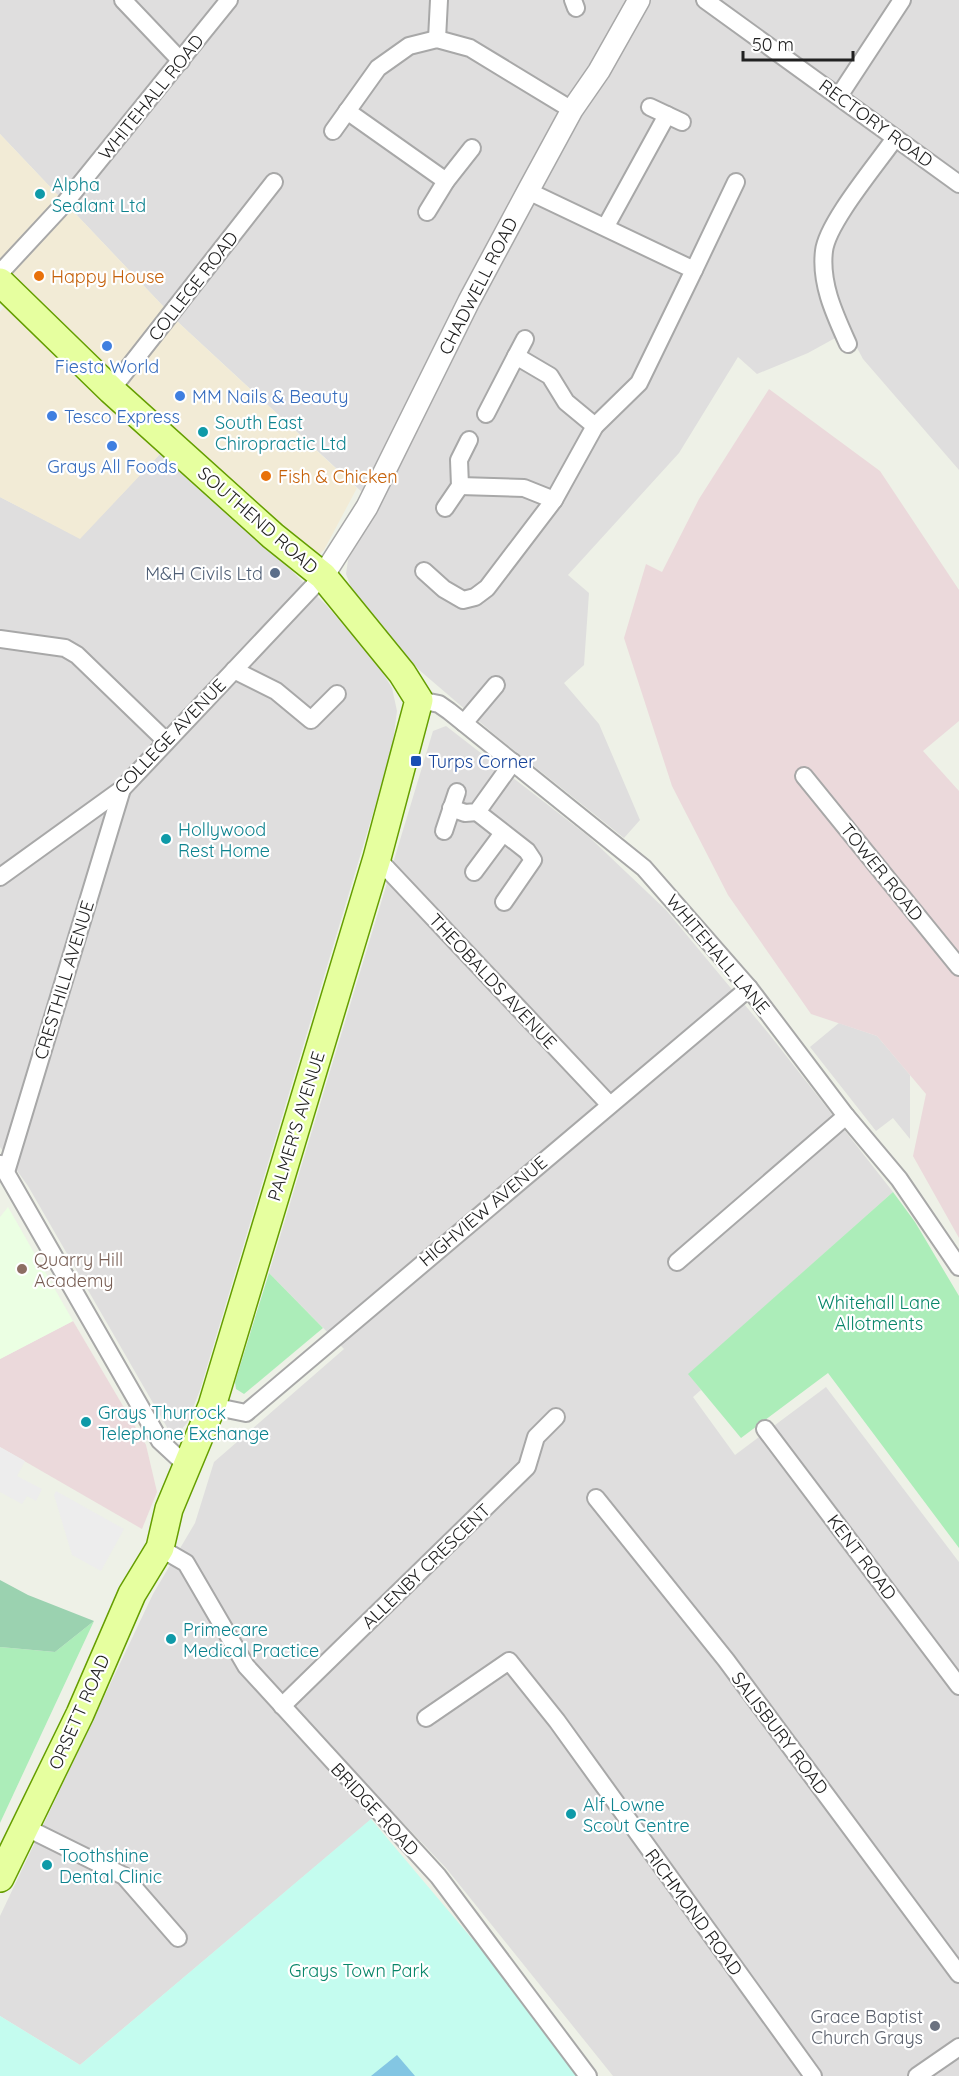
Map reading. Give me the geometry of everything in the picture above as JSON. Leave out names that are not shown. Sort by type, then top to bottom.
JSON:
[{"type":"main road","name":"SOUTHEND ROAD","points":[[0,282],[111,390],[273,536],[323,576],[402,673],[419,700]]},
{"type":"main road","name":"PALMER'S AVENUE","points":[[160,1548],[169,1509],[212,1406],[377,858],[419,700]]},
{"type":"main road","name":"ORSETT ROAD","points":[[0,1878],[80,1714],[132,1594],[160,1548]]},
{"type":"street","points":[[123,0],[181,61]]},
{"type":"street","name":"WHITEHALL ROAD","points":[[0,273],[64,204],[229,0]]},
{"type":"street","points":[[437,39],[439,0]]},
{"type":"street","name":"CHADWELL ROAD","points":[[323,576],[367,507],[469,301],[572,110],[599,71],[639,0]]},
{"type":"street","name":"RECTORY ROAD","points":[[705,0],[959,184]]},
{"type":"street","points":[[839,96],[902,0]]},
{"type":"street","points":[[333,131],[378,68],[408,46],[437,39],[470,48],[572,110]]},
{"type":"street","points":[[650,108],[682,122]]},
{"type":"street","points":[[347,111],[446,181]]},
{"type":"street","points":[[606,226],[667,115]]},
{"type":"street","points":[[848,344],[832,307],[824,274],[824,249],[833,226],[895,138]]},
{"type":"street","points":[[428,212],[446,181],[472,148]]},
{"type":"street","name":"COLLEGE ROAD","points":[[111,390],[274,182]]},
{"type":"street","points":[[424,571],[444,589],[464,600],[475,597],[487,588],[554,500],[595,426],[639,383],[736,182]]},
{"type":"street","points":[[528,191],[606,226],[694,270]]},
{"type":"street","points":[[486,414],[525,339]]},
{"type":"street","points":[[516,356],[550,376],[566,402],[595,426]]},
{"type":"street","points":[[445,508],[460,486],[459,460],[469,440]]},
{"type":"street","points":[[460,486],[524,488],[554,500]]},
{"type":"street","name":"COLLEGE AVENUE","points":[[0,877],[122,789],[323,576]]},
{"type":"street","points":[[0,639],[65,648],[77,656],[166,741]]},
{"type":"street","points":[[234,670],[276,691],[311,720],[337,694]]},
{"type":"street","points":[[464,723],[496,685]]},
{"type":"street","name":"WHITEHALL LANE","points":[[419,700],[439,704],[644,868],[749,988],[846,1116],[899,1179],[959,1268]]},
{"type":"street","points":[[477,812],[513,762]]},
{"type":"street","name":"TOWER ROAD","points":[[804,776],[959,967]]},
{"type":"street","name":"CRESTHILL AVENUE","points":[[3,1167],[122,789]]},
{"type":"street","points":[[444,831],[457,792]]},
{"type":"street","points":[[451,808],[465,813],[477,812],[527,851],[533,860],[504,902]]},
{"type":"street","points":[[474,872],[504,832]]},
{"type":"street","name":"THEOBALDS AVENUE","points":[[377,858],[609,1104]]},
{"type":"street","name":"HIGHVIEW AVENUE","points":[[212,1406],[246,1413],[749,988]]},
{"type":"street","points":[[677,1262],[846,1116]]},
{"type":"street","points":[[3,1167],[160,1440],[187,1466]]},
{"type":"street","name":"ALLENBY CRESCENT","points":[[282,1706],[527,1467],[536,1437],[556,1417]]},
{"type":"street","name":"KENT ROAD","points":[[765,1429],[959,1686]]},
{"type":"street","name":"SALISBURY ROAD","points":[[596,1498],[726,1660],[959,1974]]},
{"type":"street","name":"BRIDGE ROAD","points":[[160,1548],[186,1563],[246,1666],[438,1876],[588,2076]]},
{"type":"street","name":"RICHMOND ROAD","points":[[426,1718],[509,1661],[557,1721],[813,2076]]},
{"type":"street","points":[[26,1827],[124,1875],[178,1938]]},
{"type":"street","points":[[917,2076],[959,2047]]},
{"type":"shaded area","points":[[0,0],[959,0],[959,470],[863,359],[848,331],[808,353],[757,374],[738,357],[679,453],[568,575],[589,593],[584,665],[564,683],[599,724],[640,820],[624,838],[495,735],[418,669],[354,595],[346,574],[348,560],[376,505],[180,324],[0,134]]},
{"type":"shaded area","points":[[0,134],[180,324],[357,488],[324,550],[318,555],[311,554],[109,373],[0,265]]},
{"type":"shaded area","points":[[5,306],[79,381],[161,453],[80,539],[0,497],[0,312]]},
{"type":"shaded area","points":[[769,389],[880,471],[959,590],[959,721],[923,751],[959,791],[959,1238],[913,1156],[926,1094],[877,1036],[811,1014],[728,895],[672,786],[624,638],[646,564],[662,572],[699,499]]},
{"type":"shaded area","points":[[161,453],[266,545],[327,606],[378,665],[392,688],[397,711],[393,742],[376,803],[200,1390],[187,1423],[180,1431],[168,1429],[28,1186],[0,1147],[0,497],[80,538]]},
{"type":"shaded area","points":[[446,726],[588,836],[666,910],[769,1034],[893,1192],[689,1374],[701,1390],[693,1397],[735,1455],[826,1387],[959,1562],[959,2076],[613,2076],[446,1868],[387,1806],[80,2065],[0,2016],[0,1916],[153,1594],[195,1523],[214,1462],[344,1349],[269,1273],[433,731]]},
{"type":"shaded area","points":[[839,1023],[877,1036],[910,1075],[910,1139],[893,1118],[876,1131],[810,1047]]},
{"type":"shaded area","name":"Quarry Hill Academy","points":[[8,1207],[73,1321],[0,1359],[0,1217]]},
{"type":"shaded area","points":[[73,1321],[146,1445],[157,1492],[142,1529],[0,1447],[0,1359]]},
{"type":"shaded area","points":[[0,1447],[25,1461],[17,1476],[42,1489],[36,1501],[27,1496],[22,1504],[0,1492]]},
{"type":"shaded area","points":[[56,1491],[124,1529],[101,1571],[72,1555],[54,1495]]},
{"type":"shaded area","points":[[397,2055],[415,2076],[371,2076]]},
{"type":"green space","name":"Whitehall Lane Allotments","points":[[893,1192],[915,1222],[959,1296],[959,1548],[828,1373],[741,1438],[688,1374]]},
{"type":"green space","points":[[269,1273],[323,1328],[244,1394],[236,1389],[235,1382]]},
{"type":"green space","points":[[0,1580],[28,1595],[94,1621],[55,1652],[0,1647]]},
{"type":"green space","points":[[94,1621],[0,1823],[0,1647],[55,1652]]},
{"type":"green space","name":"Grays Town Park","points":[[371,1819],[565,2049],[578,2076],[0,2076],[0,2016],[80,2065]]},
{"type":"place","name":"Alpha Sealant Ltd","points":[[40,194]]},
{"type":"place","name":"Happy House","points":[[39,276]]},
{"type":"place","name":"Fiesta World","points":[[107,346]]},
{"type":"place","name":"MM Nails & Beauty","points":[[180,396]]},
{"type":"place","name":"Tesco Express","points":[[52,416]]},
{"type":"place","name":"South East Chiropractic Ltd","points":[[203,432]]},
{"type":"place","name":"Grays All Foods","points":[[112,446]]},
{"type":"place","name":"Fish & Chicken","points":[[266,476]]},
{"type":"place","name":"M&H Civils Ltd","points":[[275,573]]},
{"type":"place","name":"Turps Corner","points":[[416,761]]},
{"type":"place","name":"Hollywood Rest Home","points":[[166,839]]},
{"type":"place","name":"Quarry Hill Academy","points":[[22,1269]]},
{"type":"place","name":"Grays Thurrock Telephone Exchange","points":[[86,1422]]},
{"type":"place","name":"Primecare Medical Practice","points":[[171,1639]]},
{"type":"place","name":"Alf Lowne Scout Centre","points":[[571,1814]]},
{"type":"place","name":"Toothshine Dental Clinic","points":[[47,1865]]},
{"type":"place","name":"Grace Baptist Church Grays","points":[[935,2026]]}]
